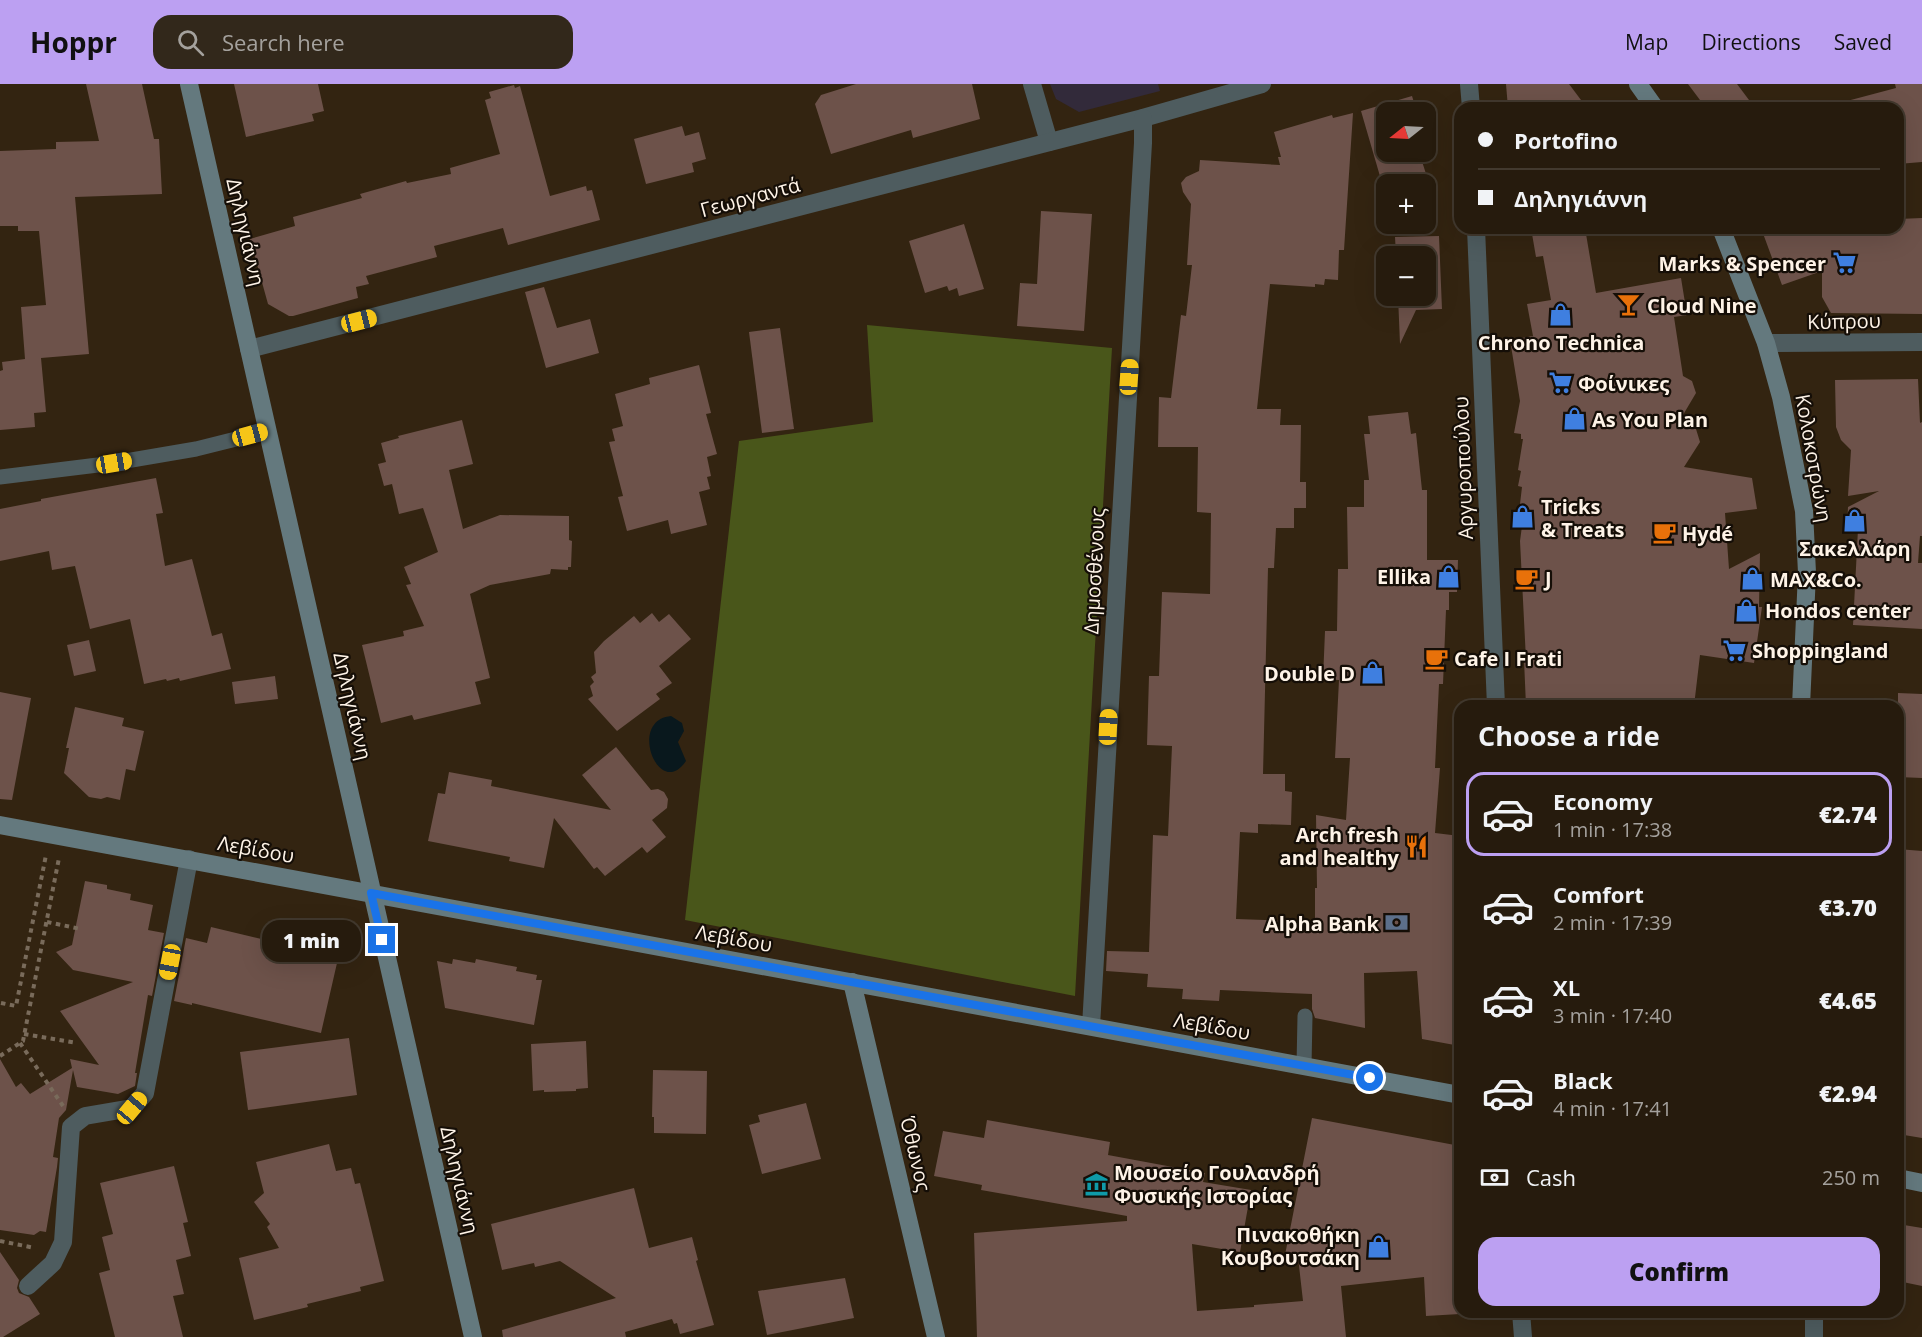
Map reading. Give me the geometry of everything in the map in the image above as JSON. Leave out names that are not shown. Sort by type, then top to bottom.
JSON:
[{"type":"street","name":"Δηληγιάννη","points":[[189,84],[473,1337]]},
{"type":"street","points":[[1032,84],[1049,142]]},
{"type":"street","name":"Γεωργαντά","points":[[249,349],[1143,118],[1262,84]]},
{"type":"street","points":[[1470,84],[1470,102]]},
{"type":"street","points":[[1638,84],[1651,102]]},
{"type":"street","name":"Δημοσθένους","points":[[1090,1026],[1143,118]]},
{"type":"street","name":"Αργυροπούλου","points":[[1476,234],[1496,700]]},
{"type":"street","name":"Κολοκοτρώνη","points":[[1723,234],[1766,344],[1781,398],[1804,511],[1807,573],[1801,700]]},
{"type":"street","name":"Κύπρου","points":[[1766,344],[1922,342]]},
{"type":"street","name":"Λεβίδου","points":[[0,825],[1454,1094]]},
{"type":"street","points":[[28,1286],[53,1263],[63,1242],[72,1127],[86,1116],[132,1108],[145,1093],[189,860]]},
{"type":"street","name":"Όθωνος","points":[[852,982],[936,1337]]},
{"type":"street","points":[[1904,1179],[1922,1183]]},
{"type":"street","points":[[1521,1318],[1523,1337]]},
{"type":"street","points":[[1814,1318],[1814,1337]]},
{"type":"lane","points":[[0,477],[114,463],[196,449],[268,430]]},
{"type":"lane","points":[[1304,1065],[1305,1016]]},
{"type":"path","points":[[0,1056],[23,1041],[46,922],[57,835]]},
{"type":"path","points":[[1,1003],[16,1006],[57,835]]},
{"type":"path","points":[[46,922],[81,928]]},
{"type":"path","points":[[24,1034],[77,1043]]},
{"type":"path","points":[[20,1043],[75,1124]]},
{"type":"path","points":[[0,1241],[59,1252]]},
{"type":"shaded area","points":[[1050,84],[1158,84],[1160,91],[1079,112],[1056,99]]},
{"type":"shaded area","points":[[671,716],[682,723],[684,731],[678,742],[686,761],[676,771],[666,771],[658,765],[649,743],[651,730],[658,721]]},
{"type":"green space","points":[[867,325],[1112,348],[1075,996],[685,920],[739,441],[873,422]]},
{"type":"building","points":[[86,84],[142,84],[154,139],[159,139],[162,194],[75,197],[89,354],[41,358],[46,412],[34,413],[35,427],[0,430],[2,362],[25,359],[21,307],[46,305],[39,231],[18,231],[18,226],[0,226],[0,151],[56,149],[56,142],[99,141]]},
{"type":"building","points":[[234,84],[318,84],[324,111],[312,114],[314,121],[246,137]]},
{"type":"building","points":[[856,84],[972,84],[980,119],[913,138],[911,130],[831,154],[815,104],[821,95]]},
{"type":"building","points":[[1506,84],[1569,84],[1582,102],[1508,102]]},
{"type":"building","points":[[1688,84],[1737,84],[1750,102],[1702,102]]},
{"type":"building","points":[[1895,84],[1922,84],[1922,162],[1904,164],[1904,102],[1847,102],[1896,88]]},
{"type":"building","points":[[514,85],[515,88],[520,86],[550,196],[586,186],[587,191],[592,190],[600,220],[508,245],[503,228],[434,246],[437,257],[366,276],[369,284],[356,287],[358,298],[293,316],[268,304],[250,239],[295,226],[293,217],[362,198],[360,194],[406,181],[407,183],[451,174],[450,168],[500,154],[485,100],[491,98],[489,92]]},
{"type":"building","points":[[1412,96],[1414,102],[1392,102]]},
{"type":"building","points":[[1376,107],[1376,162],[1422,162],[1426,174],[1379,174],[1361,111]]},
{"type":"building","points":[[1353,113],[1344,250],[1339,250],[1338,280],[1325,279],[1324,285],[1315,284],[1315,287],[1270,284],[1257,409],[1281,409],[1280,425],[1301,425],[1300,482],[1306,482],[1306,508],[1294,508],[1294,528],[1276,528],[1274,568],[1268,568],[1263,774],[1285,774],[1285,791],[1292,792],[1291,825],[1258,824],[1258,833],[1240,832],[1236,919],[1315,922],[1316,815],[1346,820],[1350,758],[1335,758],[1339,680],[1323,679],[1325,631],[1337,631],[1338,569],[1348,569],[1347,507],[1364,507],[1364,480],[1369,480],[1364,434],[1370,434],[1368,416],[1408,412],[1411,434],[1416,433],[1422,490],[1427,490],[1427,560],[1458,560],[1457,592],[1449,592],[1449,610],[1446,610],[1443,684],[1439,684],[1435,768],[1440,768],[1435,833],[1454,835],[1454,1045],[1422,1039],[1417,971],[1364,973],[1365,1028],[1315,1018],[1312,1009],[1312,994],[1220,990],[1219,1001],[1182,999],[1183,989],[1147,987],[1148,974],[1106,971],[1107,951],[1149,952],[1153,835],[1168,836],[1172,746],[1147,745],[1149,676],[1159,676],[1162,592],[1210,594],[1211,513],[1197,512],[1198,447],[1158,447],[1159,397],[1171,398],[1181,315],[1186,316],[1192,265],[1187,265],[1191,204],[1183,192],[1181,183],[1186,177],[1199,171],[1200,160],[1280,165],[1278,157],[1281,157],[1274,132],[1332,115],[1333,118]]},
{"type":"building","points":[[682,126],[685,136],[699,132],[706,159],[692,163],[694,172],[646,184],[634,139]]},
{"type":"building","points":[[1041,211],[1092,214],[1084,331],[1017,326],[1020,283],[1037,284]]},
{"type":"building","points":[[1922,218],[1922,314],[1831,313],[1822,297],[1822,271],[1782,285],[1763,234],[1904,234],[1904,219]]},
{"type":"building","points":[[964,224],[984,289],[959,296],[957,288],[949,291],[947,286],[925,293],[909,241]]},
{"type":"building","points":[[1532,234],[1586,234],[1596,293],[1681,278],[1687,315],[1674,317],[1683,376],[1692,381],[1696,393],[1680,420],[1696,429],[1700,442],[1684,467],[1752,478],[1757,509],[1725,513],[1729,569],[1760,553],[1759,607],[1762,607],[1754,663],[1700,655],[1695,700],[1526,700],[1520,541],[1522,526],[1519,526],[1523,505],[1520,504],[1522,487],[1518,486],[1523,439],[1521,439],[1521,434],[1514,433],[1520,401],[1511,346],[1517,345],[1516,339],[1533,336],[1527,304],[1551,300],[1543,256],[1536,257]]},
{"type":"building","points":[[1439,236],[1442,309],[1416,310],[1400,344],[1398,306],[1436,306],[1436,246],[1395,246],[1395,237]]},
{"type":"building","points":[[544,287],[557,328],[590,319],[599,353],[546,368],[525,292]]},
{"type":"building","points":[[780,328],[794,429],[762,433],[749,332]]},
{"type":"building","points":[[699,365],[711,413],[706,414],[717,454],[707,457],[711,476],[707,477],[710,489],[699,492],[707,525],[671,534],[668,520],[627,531],[618,497],[623,496],[609,442],[615,441],[612,429],[623,426],[615,394],[650,384],[649,378]]},
{"type":"building","points":[[1918,379],[1920,423],[1922,422],[1922,536],[1920,536],[1918,563],[1922,563],[1922,629],[1853,625],[1858,529],[1847,528],[1848,507],[1879,491],[1848,496],[1851,450],[1841,440],[1836,427],[1835,380]]},
{"type":"building","points":[[462,420],[473,464],[449,470],[463,529],[500,515],[569,516],[569,540],[572,541],[571,567],[568,567],[568,570],[551,569],[550,574],[490,585],[470,594],[490,678],[475,682],[481,704],[414,720],[412,715],[381,723],[362,645],[404,636],[403,631],[424,626],[406,585],[411,584],[404,567],[438,552],[423,508],[399,514],[392,484],[384,486],[378,464],[386,462],[381,443],[399,438],[398,436]]},
{"type":"building","points":[[156,478],[163,513],[156,514],[165,566],[192,559],[212,636],[222,633],[231,669],[180,681],[179,678],[167,681],[166,679],[144,684],[130,619],[90,629],[75,566],[52,570],[49,551],[0,561],[0,509],[41,501],[41,499]]},
{"type":"building","points":[[652,613],[659,622],[669,614],[691,639],[659,666],[672,683],[656,694],[660,699],[617,731],[588,699],[593,696],[590,686],[594,682],[591,677],[596,673],[594,652],[634,616],[640,623]]},
{"type":"building","points":[[89,640],[96,671],[74,676],[67,645]]},
{"type":"building","points":[[275,676],[278,699],[235,704],[232,682]]},
{"type":"building","points":[[0,692],[31,698],[12,800],[0,799]]},
{"type":"building","points":[[1898,693],[1922,694],[1922,778],[1904,777],[1904,700],[1898,700]]},
{"type":"building","points":[[75,707],[124,718],[122,726],[144,731],[135,771],[126,769],[120,800],[89,797],[64,773],[69,748],[66,748]]},
{"type":"building","points":[[616,747],[651,790],[658,789],[664,792],[668,799],[667,808],[652,820],[666,837],[647,853],[642,847],[605,876],[597,867],[594,869],[554,818],[544,868],[509,861],[510,857],[428,841],[438,793],[445,794],[449,772],[492,780],[491,786],[611,810],[582,775]]},
{"type":"building","points":[[1904,850],[1922,851],[1922,1138],[1904,1135]]},
{"type":"building","points":[[85,881],[107,885],[107,889],[131,894],[130,900],[153,905],[148,930],[164,933],[152,996],[148,995],[135,1073],[137,1073],[135,1086],[118,1094],[77,1087],[73,1070],[66,1110],[59,1118],[53,1157],[58,1158],[57,1167],[46,1232],[40,1231],[34,1235],[0,1230],[0,1059],[16,1087],[21,1083],[30,1094],[72,1068],[70,1059],[99,1065],[60,1011],[133,982],[73,970],[56,952],[72,945]]},
{"type":"building","points":[[211,927],[270,941],[271,935],[310,944],[308,956],[337,963],[321,1033],[192,1003],[192,1005],[174,1001],[186,938],[207,943]]},
{"type":"building","points":[[453,959],[475,963],[476,959],[517,967],[516,971],[537,975],[536,980],[542,980],[534,1025],[445,1008],[437,961],[452,964]]},
{"type":"building","points":[[349,1038],[357,1095],[248,1110],[240,1052]]},
{"type":"building","points":[[586,1041],[588,1088],[576,1089],[576,1091],[533,1091],[531,1044]]},
{"type":"building","points":[[653,1070],[707,1071],[706,1134],[654,1133]]},
{"type":"building","points":[[806,1103],[821,1159],[762,1174],[749,1125],[760,1122],[758,1115]]},
{"type":"building","points":[[1312,1118],[1454,1145],[1454,1314],[1426,1316],[1424,1277],[1341,1286],[1346,1337],[977,1337],[974,1233],[1127,1221],[1127,1216],[981,1190],[982,1185],[934,1176],[943,1131],[984,1138],[987,1120],[1110,1142],[1108,1155],[1205,1173],[1203,1182],[1251,1190],[1240,1252],[1192,1244],[1197,1311],[1303,1301],[1298,1257],[1285,1255]]},
{"type":"building","points":[[329,1144],[336,1171],[351,1168],[355,1184],[360,1183],[384,1281],[360,1287],[361,1291],[307,1304],[308,1307],[254,1320],[239,1258],[279,1248],[267,1227],[270,1224],[254,1202],[264,1193],[256,1162]]},
{"type":"building","points":[[174,1166],[188,1222],[183,1223],[191,1256],[176,1260],[184,1294],[173,1296],[183,1337],[115,1337],[99,1273],[110,1270],[102,1237],[113,1234],[100,1183]]},
{"type":"building","points":[[634,1188],[649,1248],[692,1237],[698,1260],[696,1261],[714,1325],[680,1334],[677,1323],[674,1324],[672,1319],[625,1332],[626,1337],[503,1337],[502,1330],[616,1298],[560,1261],[535,1267],[534,1263],[502,1270],[491,1224]]},
{"type":"building","points":[[1904,1225],[1922,1228],[1922,1286],[1904,1282]]},
{"type":"building","points":[[0,1252],[19,1280],[17,1288],[19,1293],[29,1297],[40,1314],[3,1337],[0,1337]]},
{"type":"building","points":[[845,1278],[854,1318],[767,1335],[758,1291]]},
{"type":"place","name":"Marks & Spencer","points":[[1844,263]]},
{"type":"place","name":"Cloud Nine","points":[[1629,305]]},
{"type":"place","name":"Chrono Technica","points":[[1561,314]]},
{"type":"place","name":"Φοίνικες","points":[[1560,383]]},
{"type":"place","name":"As You Plan","points":[[1574,419]]},
{"type":"place","name":"Tricks & Treats","points":[[1523,517]]},
{"type":"place","name":"Σακελλάρη","points":[[1855,521]]},
{"type":"place","name":"Hydé","points":[[1664,533]]},
{"type":"place","name":"Ellika","points":[[1449,576]]},
{"type":"place","name":"J","points":[[1527,578]]},
{"type":"place","name":"MAX&Co.","points":[[1752,579]]},
{"type":"place","name":"Hondos center","points":[[1747,610]]},
{"type":"place","name":"Shoppingland","points":[[1734,650]]},
{"type":"place","name":"Cafe I Frati","points":[[1436,658]]},
{"type":"place","name":"Double D","points":[[1373,673]]},
{"type":"place","name":"Arch fresh and healthy","points":[[1417,846]]},
{"type":"place","name":"Alpha Bank","points":[[1397,923]]},
{"type":"place","name":"Μουσείο Γουλανδρή Φυσικής Ιστορίας","points":[[1096,1184]]},
{"type":"place","name":"Πινακοθήκη Κουβουτσάκη","points":[[1378,1246]]},
{"type":"route","points":[[382,940],[371,893],[1370,1078]]}]
